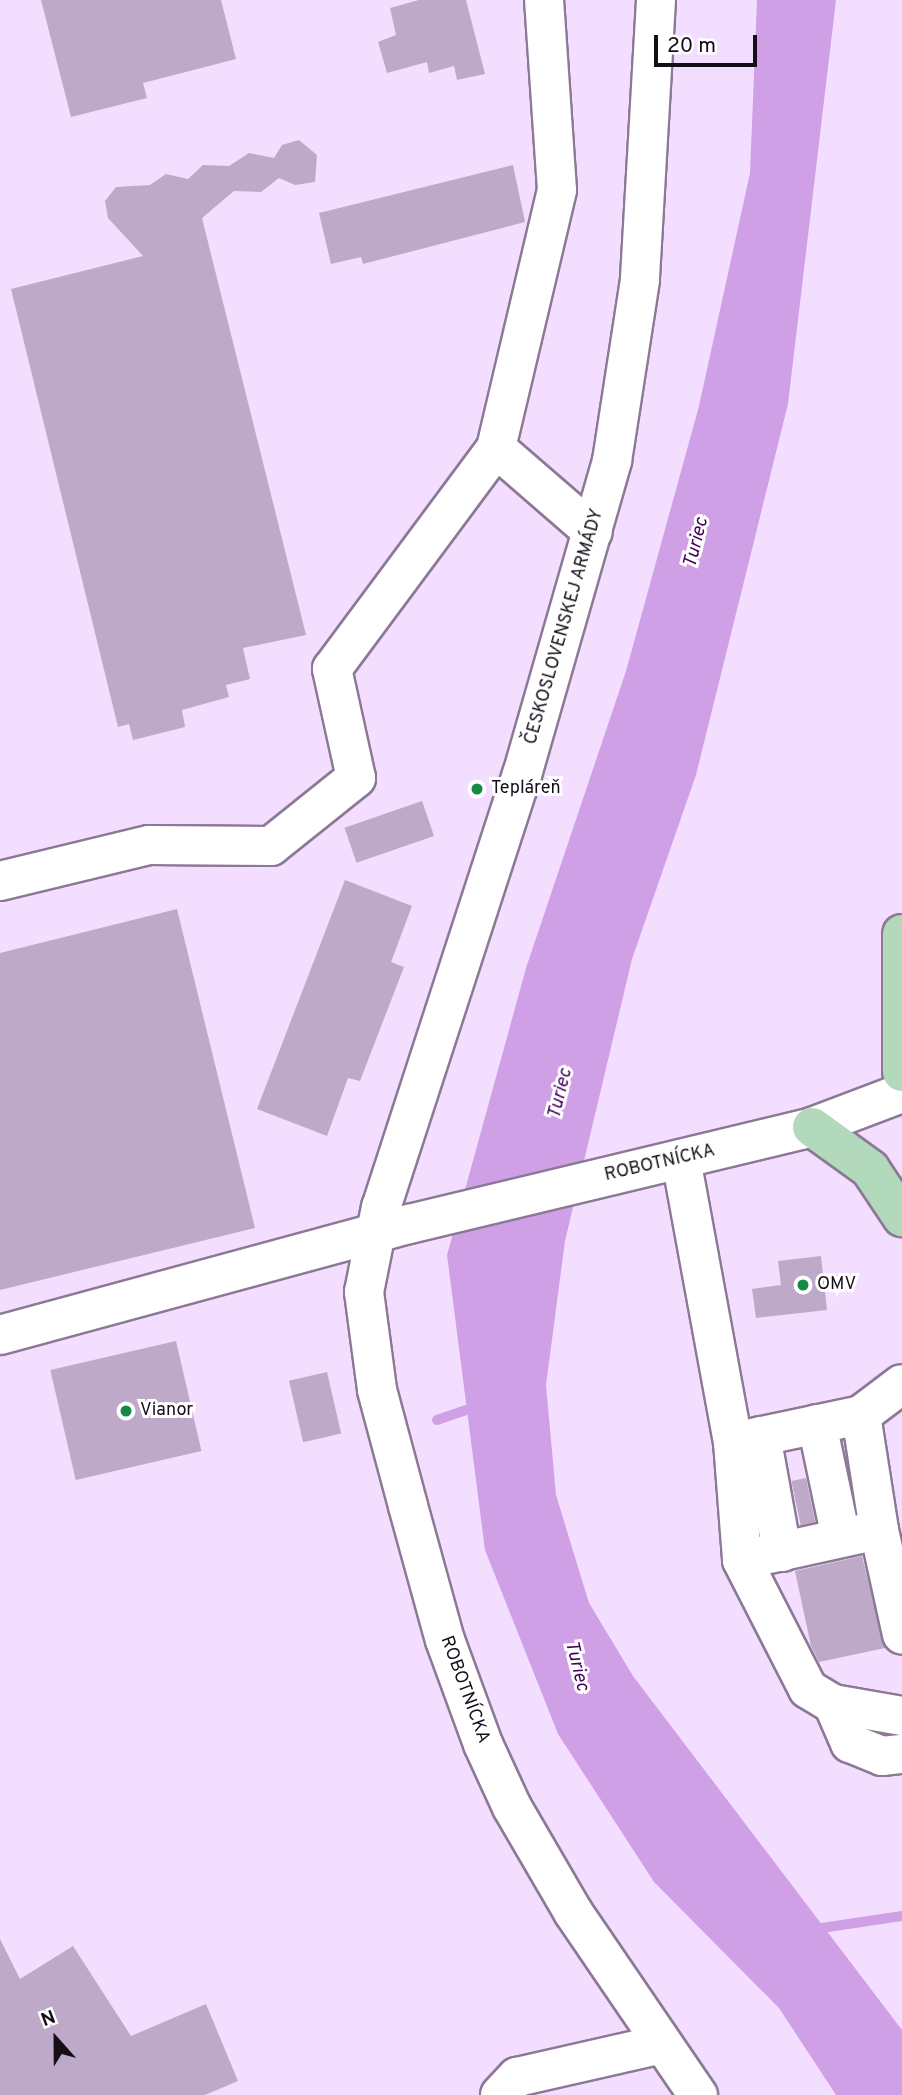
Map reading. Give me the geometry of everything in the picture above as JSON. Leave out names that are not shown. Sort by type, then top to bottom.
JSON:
[{"type":"main road","points":[[902,934],[902,1072]]},
{"type":"main road","points":[[812,1127],[870,1169],[902,1217]]},
{"type":"street","points":[[0,881],[149,845],[271,846],[356,778],[332,669],[496,448],[557,190],[544,0]]},
{"type":"street","name":"ČESKOSLOVENSKEJ ARMÁDY","points":[[392,1229],[612,461],[640,280],[656,0]]},
{"type":"street","points":[[496,448],[593,532]]},
{"type":"street","name":"ROBOTNÍCKA","points":[[0,1335],[392,1229],[812,1127],[902,1093]]},
{"type":"street","points":[[681,1158],[798,1428],[831,1541],[902,1635]]},
{"type":"street","name":"ROBOTNÍCKA","points":[[392,1229],[364,1292],[377,1390],[463,1695],[512,1807],[573,1912],[698,2095]]},
{"type":"street","points":[[742,1560],[798,1428],[902,1384]]},
{"type":"street","points":[[798,1428],[831,1541]]},
{"type":"street","points":[[742,1560],[831,1541]]},
{"type":"street","points":[[742,1560],[808,1689],[833,1704],[902,1716]]},
{"type":"street","points":[[833,1704],[850,1744],[882,1756],[902,1754]]},
{"type":"street","points":[[500,2095],[517,2077],[662,2044]]},
{"type":"water","name":"Turiec","points":[[757,0],[836,0],[788,404],[696,775],[632,959],[565,1241],[546,1385],[556,1495],[589,1603],[633,1676],[902,2030],[902,2095],[836,2095],[779,2008],[654,1882],[558,1734],[485,1550],[447,1255],[526,968],[626,671],[699,406],[750,173]]},
{"type":"building","points":[[41,0],[221,0],[236,59],[143,83],[147,98],[71,117]]},
{"type":"building","points":[[419,0],[466,0],[485,74],[457,80],[454,66],[429,73],[427,62],[387,73],[378,42],[396,35],[390,8]]},
{"type":"building","points":[[299,140],[317,155],[315,182],[295,185],[279,178],[261,192],[234,191],[202,218],[306,635],[243,648],[250,679],[226,685],[229,697],[182,710],[185,727],[133,740],[129,724],[118,727],[11,289],[143,256],[108,218],[105,201],[116,187],[150,185],[166,174],[188,179],[203,165],[229,166],[249,153],[274,158],[282,145]]},
{"type":"building","points":[[513,165],[525,222],[363,264],[361,257],[331,264],[319,213]]},
{"type":"building","points":[[422,801],[434,836],[357,863],[344,828]]},
{"type":"building","points":[[345,880],[412,906],[391,962],[404,967],[360,1081],[348,1078],[327,1136],[257,1109]]},
{"type":"building","points":[[177,909],[255,1228],[0,1290],[0,953]]},
{"type":"building","name":"OMV","points":[[821,1256],[827,1310],[756,1318],[752,1289],[781,1285],[778,1261]]},
{"type":"building","name":"Vianor","points":[[176,1341],[201,1451],[76,1480],[50,1370]]},
{"type":"building","points":[[327,1372],[341,1433],[303,1442],[289,1381]]},
{"type":"building","points":[[806,1478],[815,1522],[801,1525],[791,1481]]},
{"type":"building","points":[[862,1556],[885,1648],[819,1662],[811,1646],[795,1571]]},
{"type":"building","points":[[0,1939],[20,1979],[73,1946],[131,2036],[206,2004],[238,2081],[205,2095],[0,2095]]},
{"type":"waterway","points":[[437,1420],[478,1406]]},
{"type":"waterway","points":[[815,1929],[902,1916]]},
{"type":"place","name":"Tepláreň","points":[[477,789]]},
{"type":"place","name":"OMV","points":[[803,1285]]},
{"type":"place","name":"Vianor","points":[[126,1411]]}]
